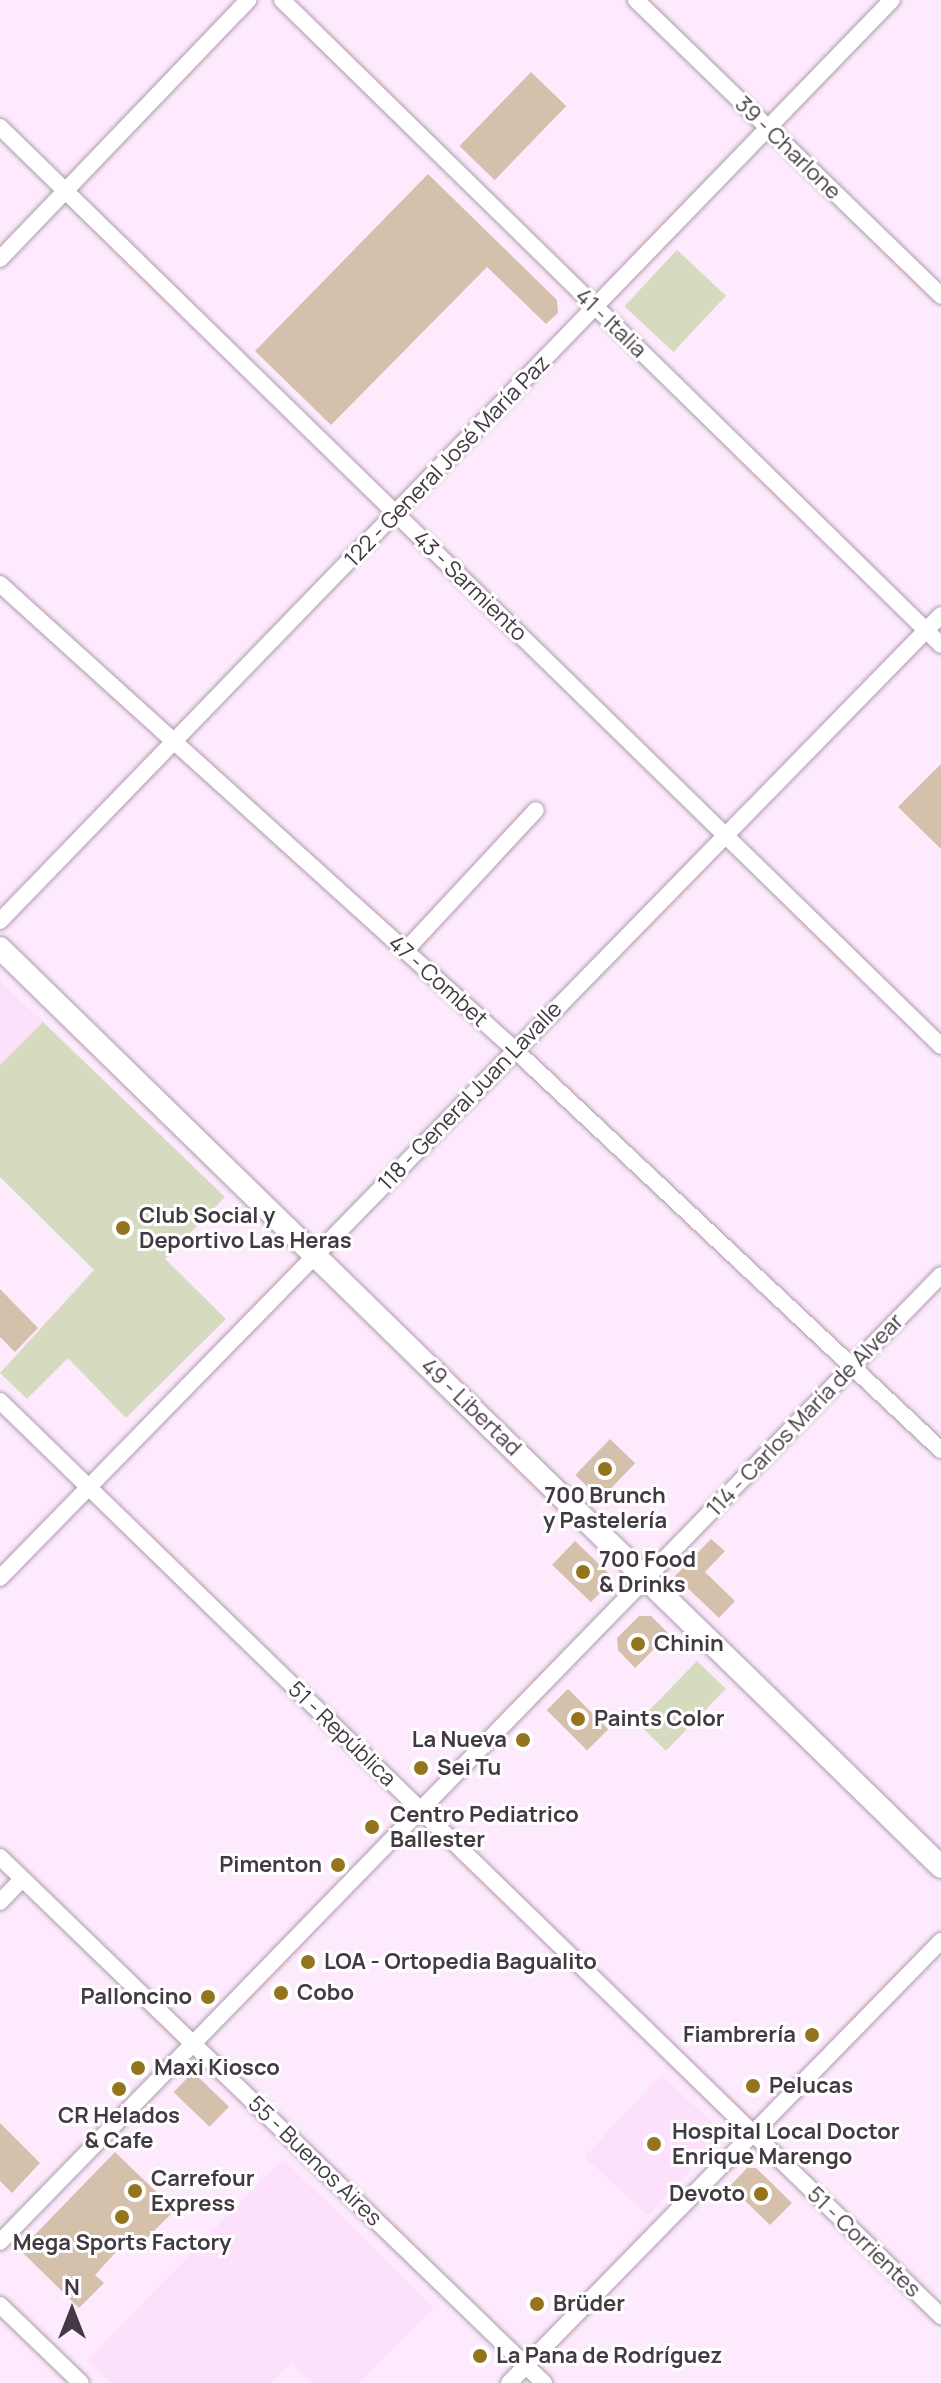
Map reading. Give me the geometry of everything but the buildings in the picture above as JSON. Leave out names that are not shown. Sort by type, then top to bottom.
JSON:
[{"type":"street","points":[[0,259],[248,0]]},
{"type":"street","name":"41 - Italia","points":[[282,0],[941,645]]},
{"type":"street","name":"39 - Charlone","points":[[636,0],[941,296]]},
{"type":"street","name":"122 - General José María Paz","points":[[0,921],[770,130],[892,0]]},
{"type":"street","name":"43 - Sarmiento","points":[[0,127],[941,1046]]},
{"type":"street","name":"47 - Combet","points":[[0,584],[515,1050],[941,1450]]},
{"type":"street","name":"118 - General Juan Lavalle","points":[[0,1578],[941,615]]},
{"type":"street","points":[[405,951],[536,810]]},
{"type":"street","name":"49 - Libertad","points":[[0,948],[941,1867]]},
{"type":"street","name":"114 - Carlos María de Alvear","points":[[0,2242],[941,1275]]},
{"type":"street","name":"51 - República","points":[[0,1401],[752,2134]]},
{"type":"street","name":"55 - Buenos Aires","points":[[0,1857],[544,2383]]},
{"type":"street","points":[[0,1902],[22,1879]]},
{"type":"street","points":[[509,2383],[941,1941]]},
{"type":"street","name":"51 - Corrientes","points":[[752,2134],[941,2316]]},
{"type":"street","points":[[0,2305],[81,2383]]},
{"type":"shaded area","points":[[0,981],[43,1022],[0,1065]]},
{"type":"shaded area","name":"Hospital Local Doctor Enrique Marengo","points":[[661,2075],[724,2134],[648,2216],[585,2157]]},
{"type":"shaded area","points":[[283,2159],[434,2308],[359,2383],[312,2383],[291,2363],[271,2383],[111,2383],[87,2360]]},
{"type":"green space","points":[[677,250],[726,296],[673,352],[624,306]]},
{"type":"green space","name":"Club Social y Deportivo Las Heras","points":[[43,1022],[225,1197],[165,1259],[226,1319],[126,1418],[68,1358],[27,1399],[0,1373],[94,1270],[0,1177],[0,1065]]},
{"type":"green space","points":[[697,1661],[726,1689],[666,1751],[637,1723]]},
{"type":"place","name":"Club Social y Deportivo Las Heras","points":[[123,1228]]},
{"type":"place","name":"700 Brunch y Pastelería","points":[[605,1469]]},
{"type":"place","name":"700 Food & Drinks","points":[[583,1572]]},
{"type":"place","name":"Chinin","points":[[638,1644]]},
{"type":"place","name":"Paints Color","points":[[578,1719]]},
{"type":"place","name":"La Nueva","points":[[523,1740]]},
{"type":"place","name":"Sei Tu","points":[[421,1768]]},
{"type":"place","name":"Centro Pediatrico Ballester","points":[[372,1827]]},
{"type":"place","name":"Pimenton","points":[[338,1865]]},
{"type":"place","name":"LOA - Ortopedia Bagualito","points":[[308,1962]]},
{"type":"place","name":"Cobo","points":[[281,1993]]},
{"type":"place","name":"Palloncino","points":[[208,1997]]},
{"type":"place","name":"Fiambrería","points":[[812,2035]]},
{"type":"place","name":"Maxi Kiosco","points":[[138,2068]]},
{"type":"place","name":"Pelucas","points":[[753,2086]]},
{"type":"place","name":"CR Helados & Cafe","points":[[119,2089]]},
{"type":"place","name":"Hospital Local Doctor Enrique Marengo","points":[[654,2144]]},
{"type":"place","name":"Carrefour Express","points":[[135,2191]]},
{"type":"place","name":"Devoto","points":[[761,2194]]},
{"type":"place","name":"Mega Sports Factory","points":[[122,2217]]},
{"type":"place","name":"Brüder","points":[[537,2304]]},
{"type":"place","name":"La Pana de Rodríguez","points":[[480,2356]]}]
